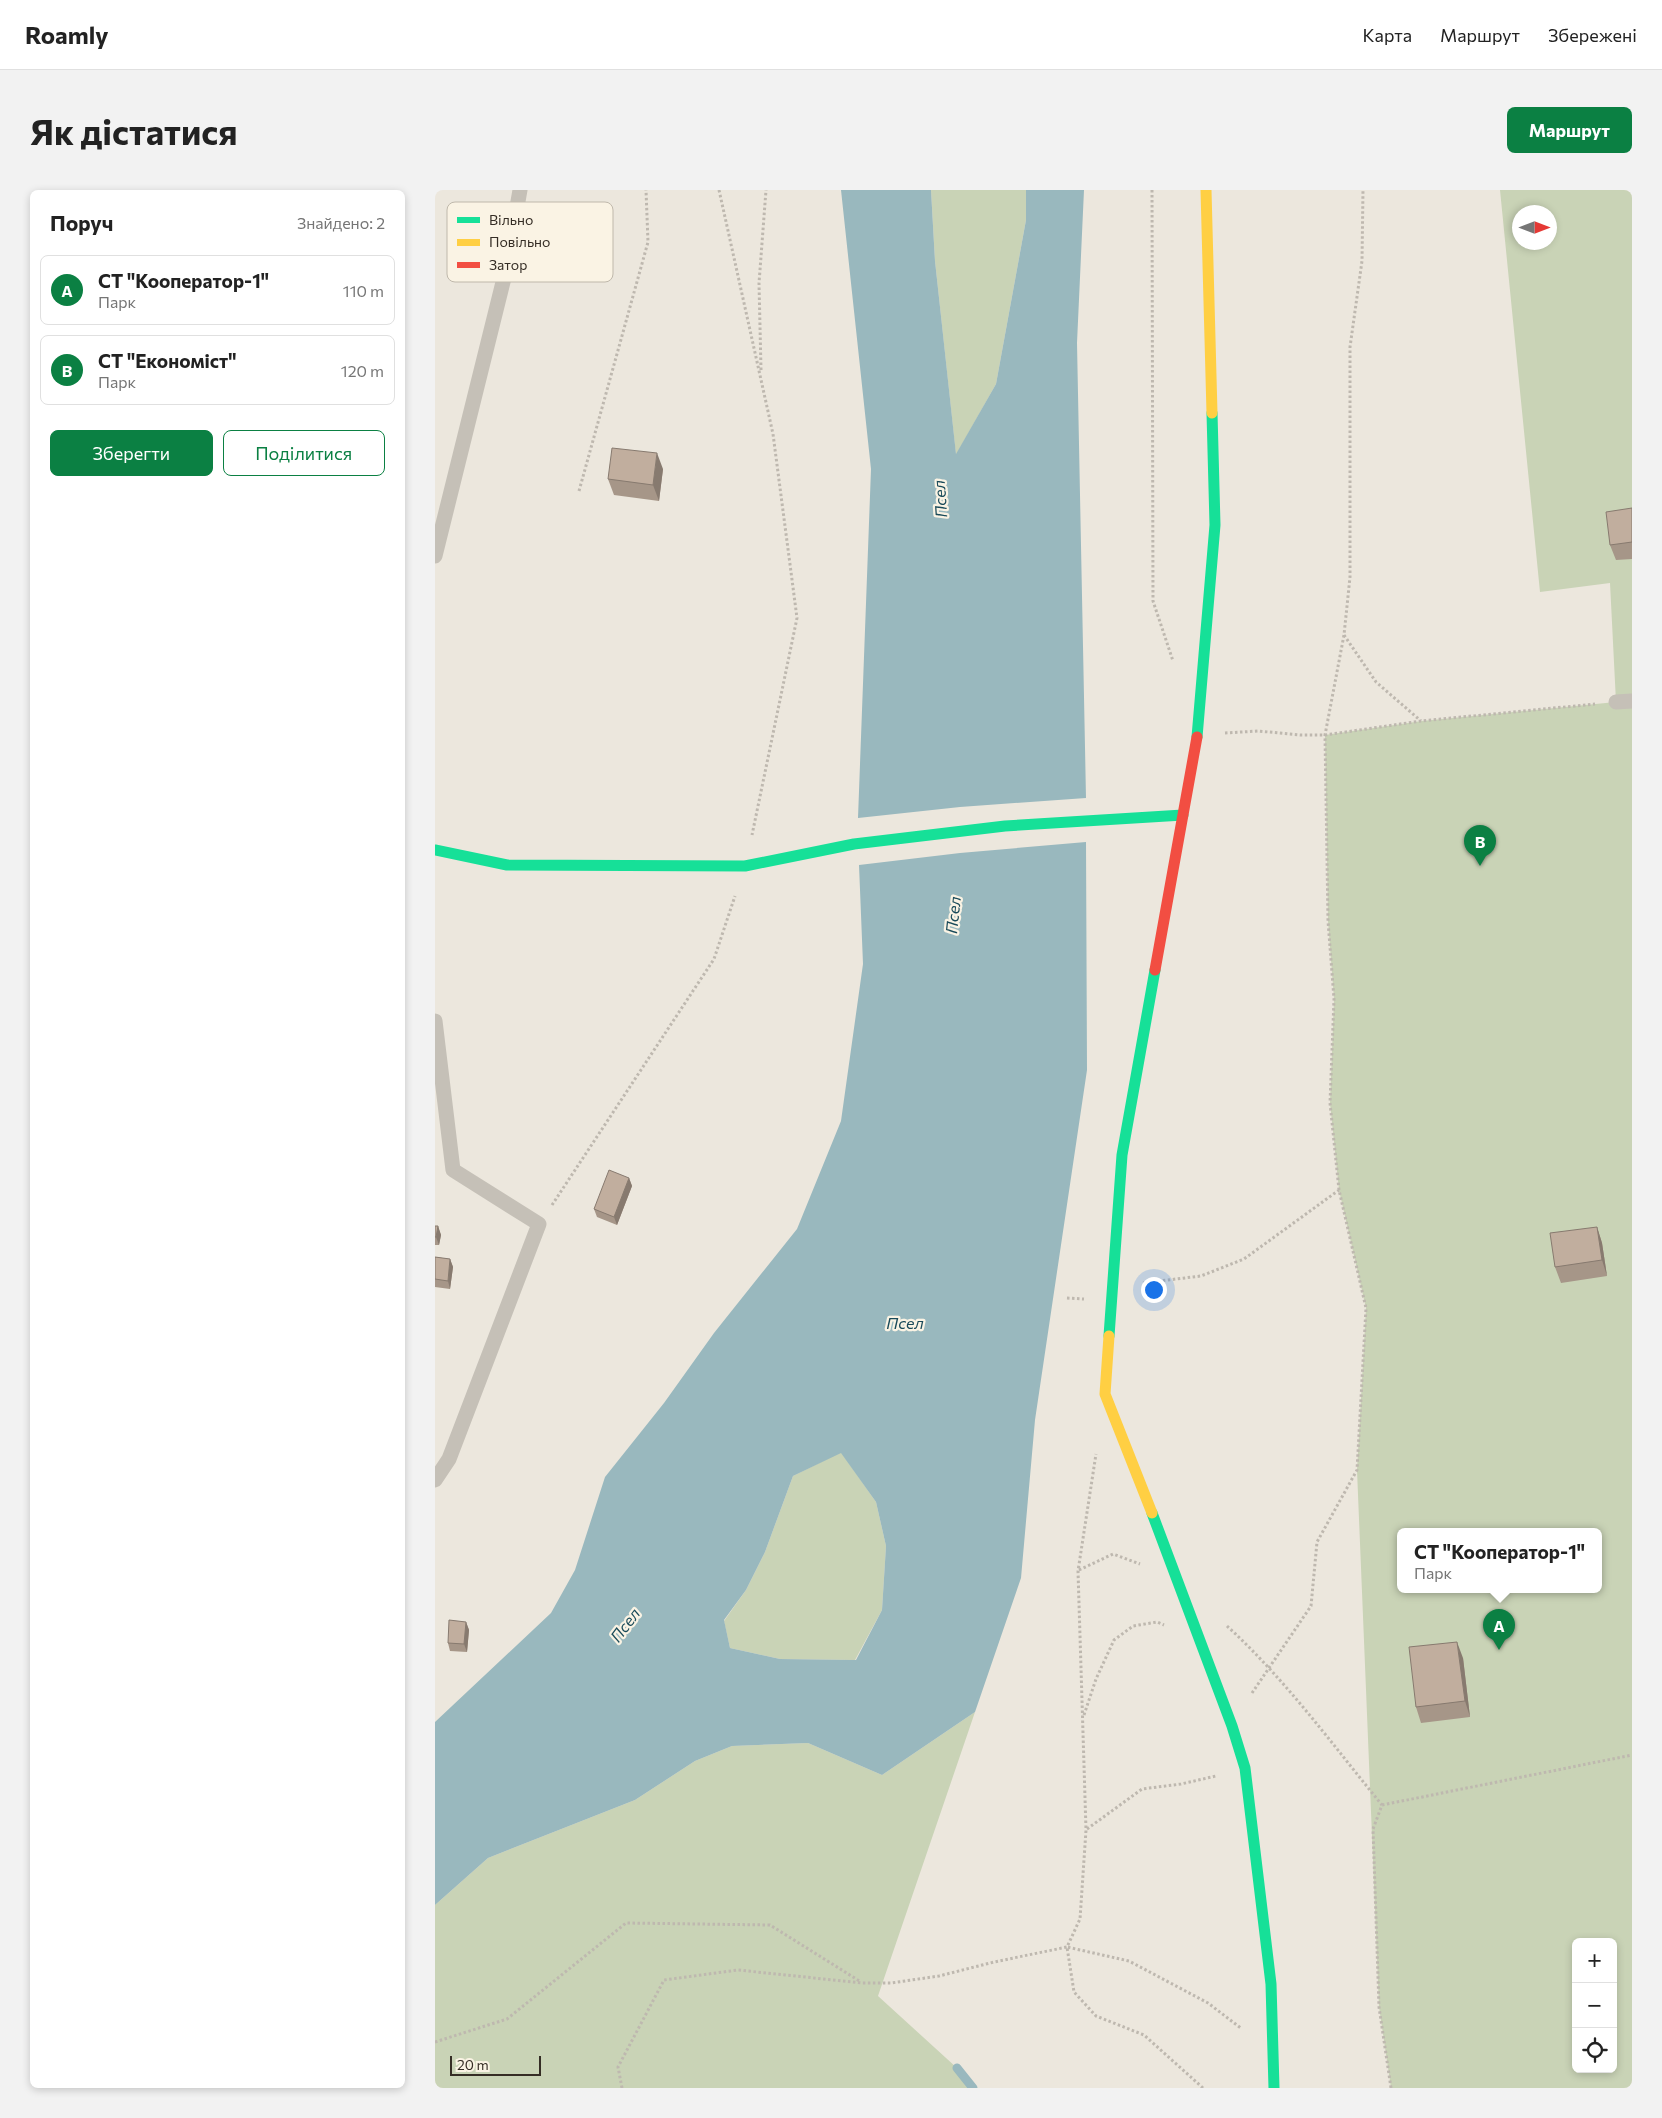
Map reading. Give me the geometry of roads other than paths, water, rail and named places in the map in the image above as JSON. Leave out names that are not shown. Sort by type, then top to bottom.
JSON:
[{"type":"street","points":[[1206,190],[1215,525],[1197,735],[1122,1155],[1105,1394],[1179,1582],[1232,1726],[1245,1768],[1271,1984],[1273,2088]]},
{"type":"street","points":[[435,850],[507,865],[745,866],[855,844],[1005,826],[1183,815]]},
{"type":"lane","points":[[435,556],[502,282]]},
{"type":"lane","points":[[1616,702],[1632,701]]},
{"type":"lane","points":[[435,1021],[453,1170],[539,1224],[449,1459],[435,1480]]},
{"type":"water","name":"Псел","points":[[841,190],[931,190],[935,261],[956,454],[996,384],[1026,220],[1026,190],[1084,190],[1077,343],[1086,798],[960,807],[858,818],[871,469]]},
{"type":"water","name":"Псел","points":[[1086,842],[1087,1070],[1035,1420],[1021,1578],[975,1712],[882,1775],[808,1743],[732,1746],[695,1761],[635,1800],[488,1858],[435,1905],[435,1722],[551,1613],[575,1570],[605,1477],[664,1403],[714,1333],[797,1229],[841,1121],[863,964],[859,865],[960,853]],"holes":[[[841,1453],[876,1502],[886,1546],[882,1610],[856,1660],[780,1659],[730,1648],[724,1620],[746,1590],[765,1552],[793,1476]]]},
{"type":"waterway","points":[[957,2068],[973,2088]]},
{"type":"place","name":"СТ \"Економіст\"","points":[[1480,866]]},
{"type":"place","name":"СТ \"Кооператор-1\"","points":[[1499,1650]]}]
